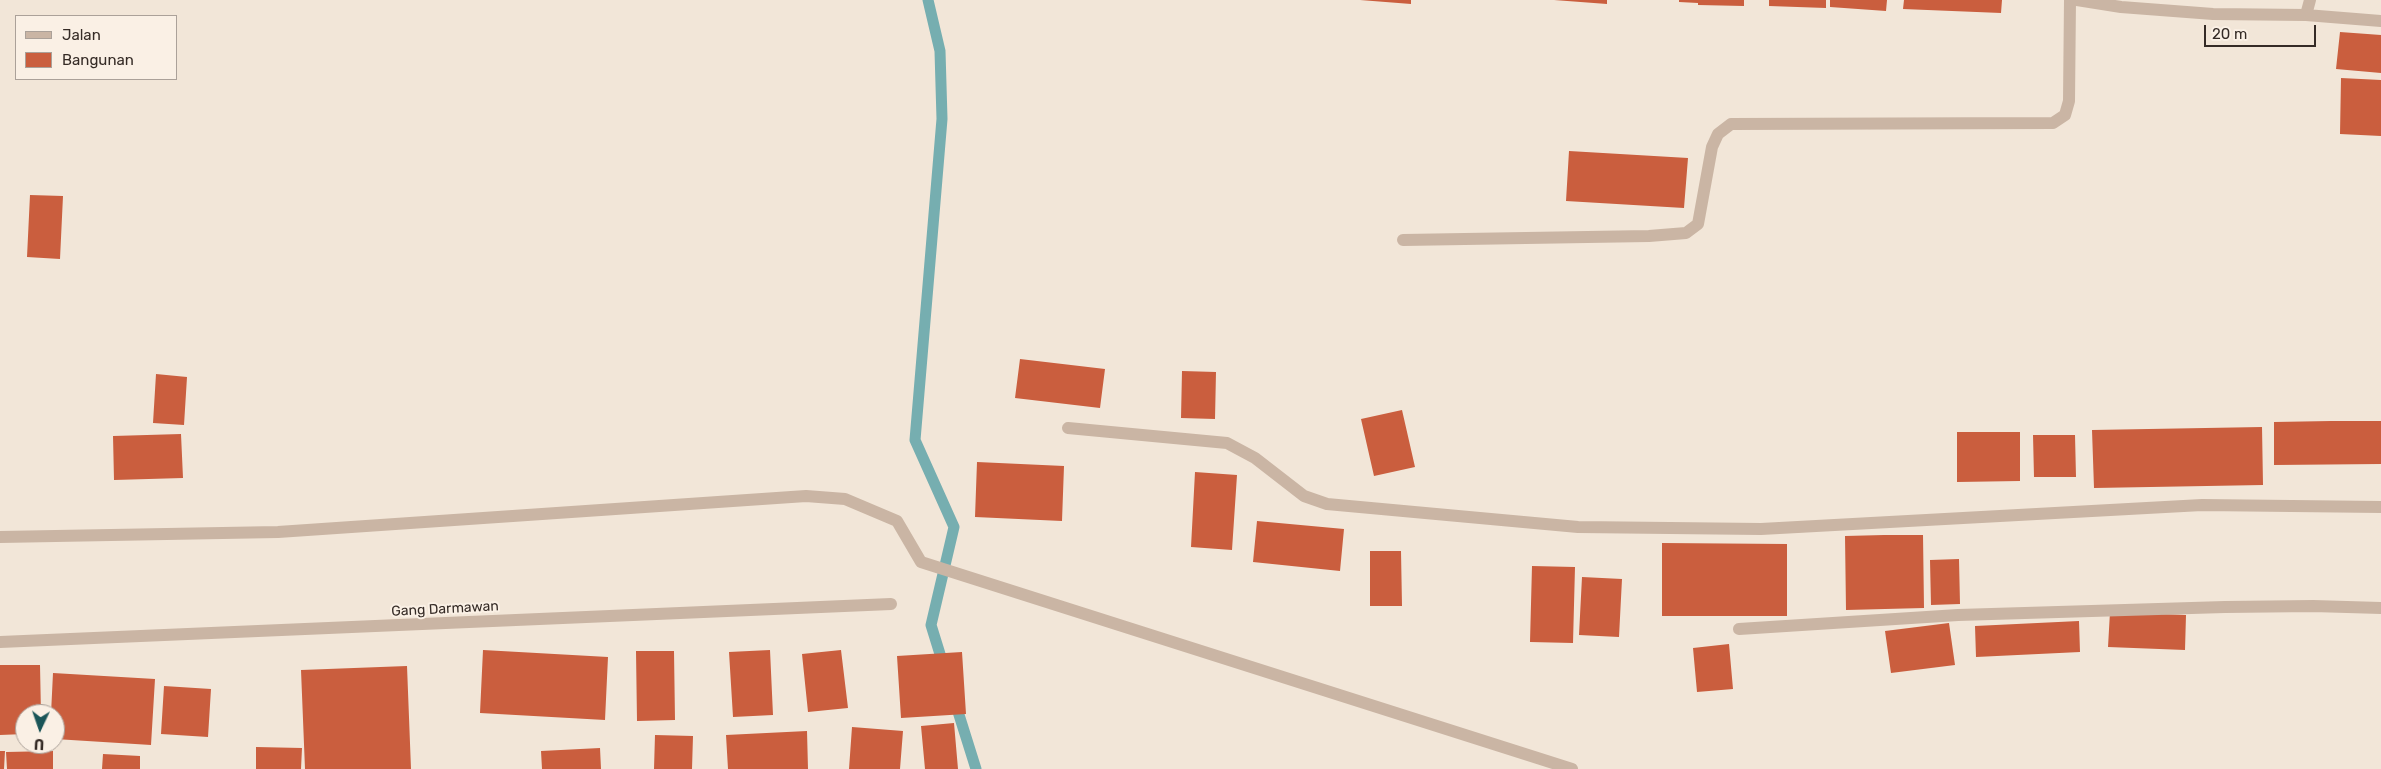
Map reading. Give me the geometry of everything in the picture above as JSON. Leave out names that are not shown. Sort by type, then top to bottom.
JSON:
[{"type":"street","points":[[1403,240],[1649,236],[1686,233],[1698,224],[1712,147],[1718,134],[1731,124],[1748,122],[2053,123],[2065,115],[2069,101],[2070,0]]},
{"type":"street","points":[[2077,0],[2121,7],[2213,14],[2306,15],[2381,21]]},
{"type":"street","points":[[2306,15],[2310,0]]},
{"type":"street","points":[[1068,428],[1227,443],[1255,458],[1304,496],[1327,504],[1578,527],[1762,529],[2202,505],[2381,507]]},
{"type":"street","points":[[0,537],[278,532],[806,496],[845,499],[897,521],[921,562],[1572,769]]},
{"type":"street","name":"Gang Darmawan","points":[[0,642],[892,604]]},
{"type":"street","points":[[1739,629],[1968,615],[2313,606],[2381,608]]},
{"type":"building","points":[[1360,0],[1411,0],[1411,4]]},
{"type":"building","points":[[1554,0],[1607,0],[1607,4]]},
{"type":"building","points":[[1679,0],[1744,0],[1744,6],[1698,5],[1698,3],[1679,2]]},
{"type":"building","points":[[1769,0],[1826,0],[1826,8],[1769,6]]},
{"type":"building","points":[[1830,0],[1887,0],[1886,11],[1830,7]]},
{"type":"building","points":[[1904,0],[2002,0],[2001,13],[1903,9]]},
{"type":"building","points":[[2340,32],[2381,35],[2381,73],[2336,69]]},
{"type":"building","points":[[2341,78],[2381,80],[2381,136],[2340,134]]},
{"type":"building","points":[[1569,151],[1688,158],[1684,208],[1566,201]]},
{"type":"building","points":[[30,195],[63,196],[60,259],[27,257]]},
{"type":"building","points":[[1020,359],[1105,369],[1100,408],[1015,398]]},
{"type":"building","points":[[1182,371],[1216,372],[1215,419],[1181,418]]},
{"type":"building","points":[[156,374],[187,377],[184,425],[153,423]]},
{"type":"building","points":[[1402,410],[1415,467],[1374,476],[1361,419]]},
{"type":"building","points":[[2381,421],[2381,464],[2274,465],[2274,422]]},
{"type":"building","points":[[2262,427],[2263,485],[2094,488],[2092,430]]},
{"type":"building","points":[[1957,432],[2020,432],[2020,481],[1957,482]]},
{"type":"building","points":[[181,434],[183,478],[114,480],[113,436]]},
{"type":"building","points":[[2033,435],[2075,435],[2076,477],[2034,477]]},
{"type":"building","points":[[977,462],[1064,466],[1062,521],[975,517]]},
{"type":"building","points":[[1195,472],[1237,475],[1232,550],[1191,547]]},
{"type":"building","points":[[1257,521],[1344,529],[1340,571],[1253,562]]},
{"type":"building","points":[[1923,535],[1924,608],[1846,610],[1845,536]]},
{"type":"building","points":[[1662,543],[1787,544],[1787,616],[1662,616]]},
{"type":"building","points":[[1370,551],[1401,551],[1402,606],[1370,606]]},
{"type":"building","points":[[1959,559],[1960,604],[1931,605],[1930,560]]},
{"type":"building","points":[[1532,566],[1575,567],[1573,643],[1530,642]]},
{"type":"building","points":[[1582,577],[1622,579],[1619,637],[1579,635]]},
{"type":"building","points":[[2110,612],[2186,615],[2185,650],[2108,647]]},
{"type":"building","points":[[2079,621],[2080,652],[1976,657],[1975,626]]},
{"type":"building","points":[[1949,623],[1955,665],[1891,673],[1885,631]]},
{"type":"building","points":[[1729,644],[1733,689],[1697,692],[1693,648]]},
{"type":"building","points":[[483,650],[608,657],[605,720],[480,713]]},
{"type":"building","points":[[770,650],[773,715],[733,717],[729,652]]},
{"type":"building","points":[[841,650],[848,708],[808,712],[802,654]]},
{"type":"building","points":[[636,651],[674,651],[675,720],[637,721]]},
{"type":"building","points":[[962,652],[966,714],[901,718],[897,656]]},
{"type":"building","points":[[0,665],[40,665],[41,704],[15,704],[15,734],[0,735]]},
{"type":"building","points":[[407,666],[411,769],[305,769],[301,670]]},
{"type":"building","points":[[53,673],[155,679],[151,745],[65,740],[65,704],[51,704]]},
{"type":"building","points":[[164,686],[211,689],[208,737],[161,734]]},
{"type":"building","points":[[954,723],[958,769],[925,769],[921,726]]},
{"type":"building","points":[[852,727],[903,731],[900,769],[849,769]]},
{"type":"building","points":[[807,731],[808,769],[728,769],[726,735]]},
{"type":"building","points":[[655,735],[693,736],[692,769],[654,769]]},
{"type":"building","points":[[256,747],[302,748],[301,769],[256,769]]},
{"type":"building","points":[[600,748],[601,769],[542,769],[541,751]]},
{"type":"building","points":[[0,751],[5,751],[4,769],[0,769]]},
{"type":"building","points":[[6,752],[15,752],[15,754],[53,754],[53,769],[7,769]]},
{"type":"building","points":[[103,754],[140,756],[140,769],[102,769]]},
{"type":"waterway","points":[[928,0],[940,51],[942,119],[915,440],[954,527],[931,625],[944,667]]},
{"type":"waterway","points":[[955,702],[976,769]]}]
